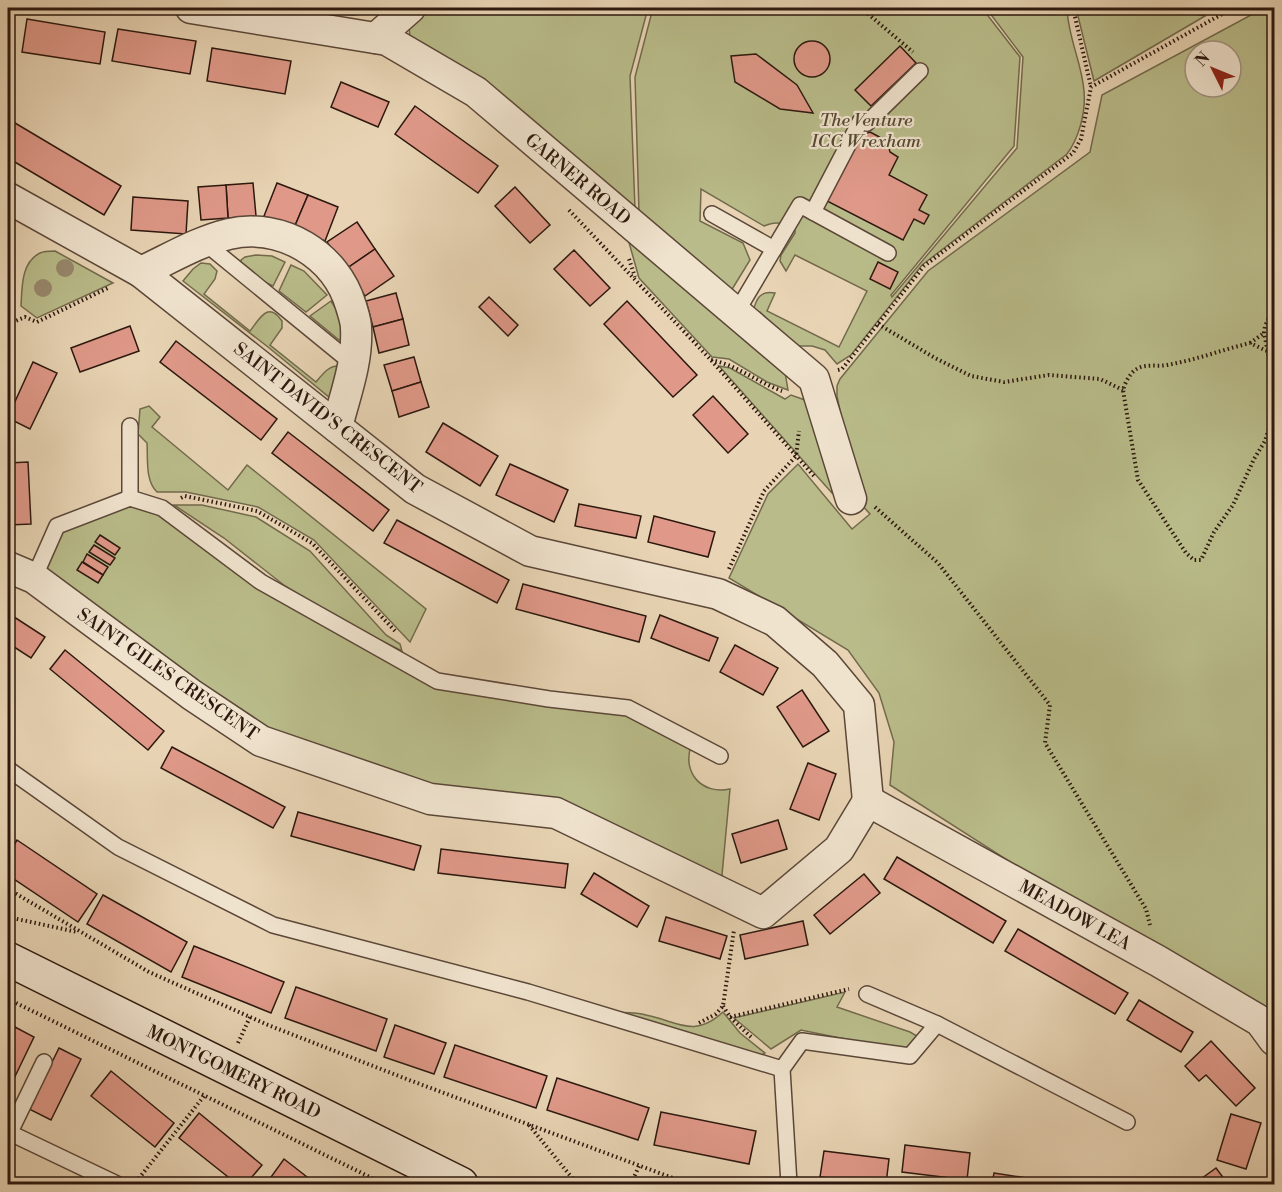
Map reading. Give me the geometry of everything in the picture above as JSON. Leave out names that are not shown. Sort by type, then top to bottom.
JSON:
[{"type":"street","name":"GARNER ROAD","points":[[191,8],[387,40],[476,92],[814,379]]},
{"type":"street","points":[[376,38],[410,8]]},
{"type":"street","name":"SAINT DAVID'S CRESCENT","points":[[8,198],[141,272],[415,489],[530,551],[718,594],[775,621],[825,664],[859,705],[868,801]]},
{"type":"street","points":[[141,272],[229,234],[254,231],[287,238],[302,244],[322,259],[336,273],[346,291],[356,325],[357,344],[338,427]]},
{"type":"street","points":[[814,379],[851,499]]},
{"type":"street","name":"SAINT GILES CRESCENT","points":[[21,573],[192,695],[261,741],[430,799],[556,813],[763,913],[839,849],[868,801]]},
{"type":"street","name":"MEADOW LEA","points":[[868,801],[1158,961],[1260,1021],[1275,1040]]},
{"type":"street","name":"MONTGOMERY ROAD","points":[[8,959],[461,1185]]},
{"type":"lane","points":[[813,212],[861,120],[867,123],[920,71]]},
{"type":"lane","points":[[736,313],[800,205],[888,253]]},
{"type":"lane","points":[[712,214],[774,249]]},
{"type":"lane","points":[[205,243],[353,364]]},
{"type":"lane","points":[[130,426],[130,498]]},
{"type":"lane","points":[[21,573],[57,526],[130,498],[162,508],[261,582],[437,681],[549,699],[628,708],[720,756]]},
{"type":"lane","points":[[8,769],[118,847],[273,925],[528,992],[782,1069]]},
{"type":"lane","points":[[867,994],[937,1024],[1127,1122]]},
{"type":"lane","points":[[789,1185],[782,1069],[802,1041],[910,1056],[937,1024]]},
{"type":"lane","points":[[44,1062],[9,1132],[117,1185]]},
{"type":"path","points":[[861,8],[923,62],[924,67],[920,71]]},
{"type":"path","points":[[711,360],[728,363],[766,385],[790,393],[814,379],[842,369],[924,266],[1073,153],[1081,139],[1091,87],[1073,8]]},
{"type":"path","points":[[1091,87],[1233,8]]},
{"type":"path","points":[[564,205],[711,360],[835,499],[863,496],[938,563],[1050,705],[1045,743],[1146,909],[1158,961]]},
{"type":"path","points":[[8,324],[25,317],[37,322],[141,272]]},
{"type":"path","points":[[1264,333],[1250,343],[1179,363],[1161,366],[1146,365],[1134,370],[1123,390],[1138,480],[1186,553],[1194,560],[1201,560],[1215,532],[1233,505],[1265,441],[1273,415],[1273,378],[1264,333],[1265,326],[1275,307]]},
{"type":"path","points":[[878,324],[935,358],[971,376],[1004,382],[1049,375],[1100,379],[1123,390]]},
{"type":"path","points":[[1250,343],[1267,351]]},
{"type":"path","points":[[718,594],[764,491],[796,456]]},
{"type":"path","points":[[162,508],[185,496],[257,511],[312,543],[405,642],[406,663]]},
{"type":"path","points":[[8,889],[149,972],[268,1024],[689,1185]]},
{"type":"path","points":[[697,1024],[716,1014],[723,1006],[738,901]]},
{"type":"path","points":[[8,917],[81,933]]},
{"type":"path","points":[[730,1017],[843,990],[851,989],[867,994]]},
{"type":"path","points":[[8,999],[384,1185]]},
{"type":"path","points":[[134,1185],[204,1096]]},
{"type":"path","points":[[528,1125],[578,1185]]},
{"type":"path","points":[[631,1185],[639,1166]]},
{"type":"green space","points":[[319,8],[371,8],[355,15],[321,13]]},
{"type":"green space","points":[[430,8],[648,8],[630,76],[635,209],[410,38],[409,26],[417,16]]},
{"type":"green space","name":"The Venture ICC Wrexham","points":[[653,8],[982,8],[1020,57],[1014,146],[891,295],[892,297],[1017,148],[1023,57],[986,8],[1067,8],[1084,91],[1081,124],[1067,154],[922,265],[851,355],[837,364],[825,350],[812,346],[797,346],[761,319],[764,316],[760,312],[757,315],[753,312],[762,294],[775,293],[767,311],[839,347],[867,291],[795,255],[786,271],[780,261],[781,255],[795,231],[780,223],[764,226],[701,189],[700,221],[743,243],[750,260],[731,291],[639,213],[635,77]]},
{"type":"green space","points":[[1076,8],[1164,8],[1205,16],[1094,81]]},
{"type":"green space","points":[[1264,8],[1274,8],[1274,1046],[1259,1021],[890,785],[894,742],[879,693],[848,650],[729,578],[768,494],[798,464],[852,529],[870,514],[859,502],[837,396],[840,379],[928,271],[1090,152],[1102,95],[1183,52],[1183,99],[1243,99],[1243,39],[1206,39]]},
{"type":"green space","points":[[628,239],[785,372],[788,390],[767,382],[729,359],[712,357],[639,278]]},
{"type":"green space","points":[[55,251],[113,283],[37,318],[21,306],[24,276],[34,257],[42,252]]},
{"type":"green space","points":[[272,256],[285,262],[273,286],[256,278],[241,266],[241,260],[245,257]]},
{"type":"green space","points":[[201,263],[210,264],[217,271],[215,279],[204,294],[250,331],[264,314],[272,312],[277,315],[282,321],[282,328],[270,345],[316,382],[328,369],[338,366],[335,394],[329,397],[183,281]]},
{"type":"green space","points":[[291,265],[304,271],[327,295],[306,312],[279,291]]},
{"type":"green space","points":[[331,301],[339,314],[345,338],[339,340],[310,316]]},
{"type":"green space","points":[[719,366],[730,368],[785,399],[791,395],[805,400],[813,408],[833,483],[832,493]]},
{"type":"green space","points":[[149,406],[160,417],[152,427],[228,490],[247,465],[426,609],[410,642],[314,540],[258,507],[186,492],[157,492],[149,476],[147,443],[138,434],[140,409]]},
{"type":"green space","points":[[130,498],[162,508],[261,582],[437,681],[628,708],[691,746],[689,765],[697,780],[711,789],[730,789],[722,875],[738,901],[556,813],[430,799],[261,741],[34,578],[57,526]]},
{"type":"green space","points":[[174,505],[202,505],[256,517],[310,551],[386,635],[400,644],[402,651],[342,621],[285,586],[224,538]]},
{"type":"green space","points":[[845,992],[837,1007],[910,1032],[919,1040],[907,1049],[889,1048],[801,1030],[771,1049],[734,1018]]},
{"type":"green space","points":[[612,1012],[642,1014],[676,1024],[694,1026],[703,1025],[723,1012],[740,1033],[765,1053],[754,1059]]},
{"type":"building","points":[[27,19],[105,32],[100,64],[22,52]]},
{"type":"building","points":[[118,29],[196,41],[190,74],[112,61]]},
{"type":"building","points":[[812,41],[825,46],[830,59],[825,72],[812,77],[799,72],[794,59],[799,46]]},
{"type":"building","points":[[900,46],[916,63],[871,106],[855,90]]},
{"type":"building","points":[[212,48],[291,61],[285,94],[207,81]]},
{"type":"building","points":[[756,54],[797,85],[813,113],[780,109],[735,82],[731,56]]},
{"type":"building","points":[[341,82],[389,102],[378,127],[331,107]]},
{"type":"building","points":[[415,106],[498,166],[478,193],[395,134]]},
{"type":"building","points":[[10,120],[121,186],[104,215],[8,158]]},
{"type":"building","points":[[870,132],[887,141],[890,152],[898,157],[889,175],[927,195],[919,210],[929,215],[924,224],[914,219],[903,240],[827,201],[860,136]]},
{"type":"building","points":[[253,183],[256,216],[228,218],[226,185]]},
{"type":"building","points":[[277,183],[308,195],[294,228],[264,216]]},
{"type":"building","points":[[226,185],[228,218],[201,220],[198,187]]},
{"type":"building","points":[[515,187],[550,225],[530,243],[495,206]]},
{"type":"building","points":[[308,195],[338,207],[325,241],[294,228]]},
{"type":"building","points":[[133,197],[188,201],[186,234],[131,230]]},
{"type":"building","points":[[357,222],[375,249],[346,269],[327,242]]},
{"type":"building","points":[[375,249],[394,276],[365,296],[346,269]]},
{"type":"building","points":[[574,250],[610,288],[590,306],[554,269]]},
{"type":"building","points":[[878,262],[898,272],[890,289],[870,279]]},
{"type":"building","points":[[396,293],[403,319],[373,327],[366,301]]},
{"type":"building","points":[[489,297],[518,325],[508,336],[479,307]]},
{"type":"building","points":[[627,301],[697,375],[673,397],[604,324]]},
{"type":"building","points":[[403,319],[409,345],[379,353],[373,327]]},
{"type":"building","points":[[130,326],[139,351],[80,372],[71,348]]},
{"type":"building","points":[[176,341],[277,419],[261,440],[160,362]]},
{"type":"building","points":[[414,357],[421,382],[392,391],[384,365]]},
{"type":"building","points":[[33,362],[57,373],[30,429],[8,417]]},
{"type":"building","points":[[421,382],[429,407],[399,417],[392,391]]},
{"type":"building","points":[[713,396],[748,434],[728,453],[693,415]]},
{"type":"building","points":[[443,423],[498,456],[480,486],[426,452]]},
{"type":"building","points":[[288,432],[389,510],[373,531],[272,453]]},
{"type":"building","points":[[28,462],[31,524],[8,525],[8,463]]},
{"type":"building","points":[[510,464],[568,490],[554,522],[496,495]]},
{"type":"building","points":[[579,504],[641,516],[636,538],[575,526]]},
{"type":"building","points":[[654,516],[715,532],[708,557],[648,542]]},
{"type":"building","points":[[397,520],[509,580],[497,603],[384,543]]},
{"type":"building","points":[[100,535],[120,548],[115,555],[95,542]]},
{"type":"building","points":[[94,545],[115,558],[110,565],[89,552]]},
{"type":"building","points":[[87,554],[108,567],[103,575],[83,562]]},
{"type":"building","points":[[82,562],[103,575],[98,583],[77,570]]},
{"type":"building","points":[[523,584],[646,616],[639,642],[516,609]]},
{"type":"building","points":[[8,613],[45,637],[31,658],[8,643]]},
{"type":"building","points":[[660,615],[718,638],[709,661],[651,638]]},
{"type":"building","points":[[735,645],[778,668],[763,695],[720,672]]},
{"type":"building","points":[[65,650],[164,731],[148,750],[50,669]]},
{"type":"building","points":[[802,690],[829,731],[803,747],[777,707]]},
{"type":"building","points":[[172,747],[285,807],[273,828],[161,768]]},
{"type":"building","points":[[808,763],[836,774],[819,820],[790,809]]},
{"type":"building","points":[[298,812],[421,846],[414,870],[291,836]]},
{"type":"building","points":[[778,820],[787,849],[741,863],[732,834]]},
{"type":"building","points":[[17,840],[97,894],[78,922],[8,875],[8,855]]},
{"type":"building","points":[[441,849],[568,864],[565,888],[438,873]]},
{"type":"building","points":[[897,857],[1006,921],[993,943],[884,879]]},
{"type":"building","points":[[594,873],[649,906],[637,927],[581,894]]},
{"type":"building","points":[[864,874],[880,893],[830,934],[814,915]]},
{"type":"building","points":[[103,895],[187,942],[171,972],[87,924]]},
{"type":"building","points":[[666,917],[727,936],[720,959],[659,941]]},
{"type":"building","points":[[803,921],[808,945],[745,959],[740,935]]},
{"type":"building","points":[[1018,929],[1128,993],[1115,1014],[1005,951]]},
{"type":"building","points":[[194,946],[284,982],[271,1013],[182,977]]},
{"type":"building","points":[[296,987],[387,1019],[376,1051],[285,1018]]},
{"type":"building","points":[[1139,1000],[1193,1032],[1181,1052],[1127,1020]]},
{"type":"building","points":[[395,1025],[446,1043],[434,1074],[384,1057]]},
{"type":"building","points":[[13,1026],[34,1037],[8,1091],[8,1037]]},
{"type":"building","points":[[1211,1041],[1255,1088],[1236,1106],[1206,1075],[1199,1081],[1185,1066]]},
{"type":"building","points":[[455,1045],[547,1076],[536,1108],[444,1077]]},
{"type":"building","points":[[59,1048],[81,1059],[51,1120],[29,1109]]},
{"type":"building","points":[[111,1071],[174,1123],[155,1147],[91,1096]]},
{"type":"building","points":[[557,1078],[649,1108],[638,1140],[547,1110]]},
{"type":"building","points":[[661,1112],[756,1131],[749,1164],[654,1145]]},
{"type":"building","points":[[199,1113],[262,1165],[246,1184],[237,1184],[179,1138]]},
{"type":"building","points":[[1231,1114],[1261,1123],[1246,1169],[1217,1160]]},
{"type":"building","points":[[905,1145],[970,1153],[967,1180],[902,1172]]},
{"type":"building","points":[[824,1151],[889,1159],[886,1184],[820,1177]]},
{"type":"building","points":[[284,1159],[316,1184],[266,1184]]},
{"type":"building","points":[[1216,1168],[1228,1184],[1194,1184]]},
{"type":"building","points":[[994,1173],[1066,1184],[992,1184]]}]
